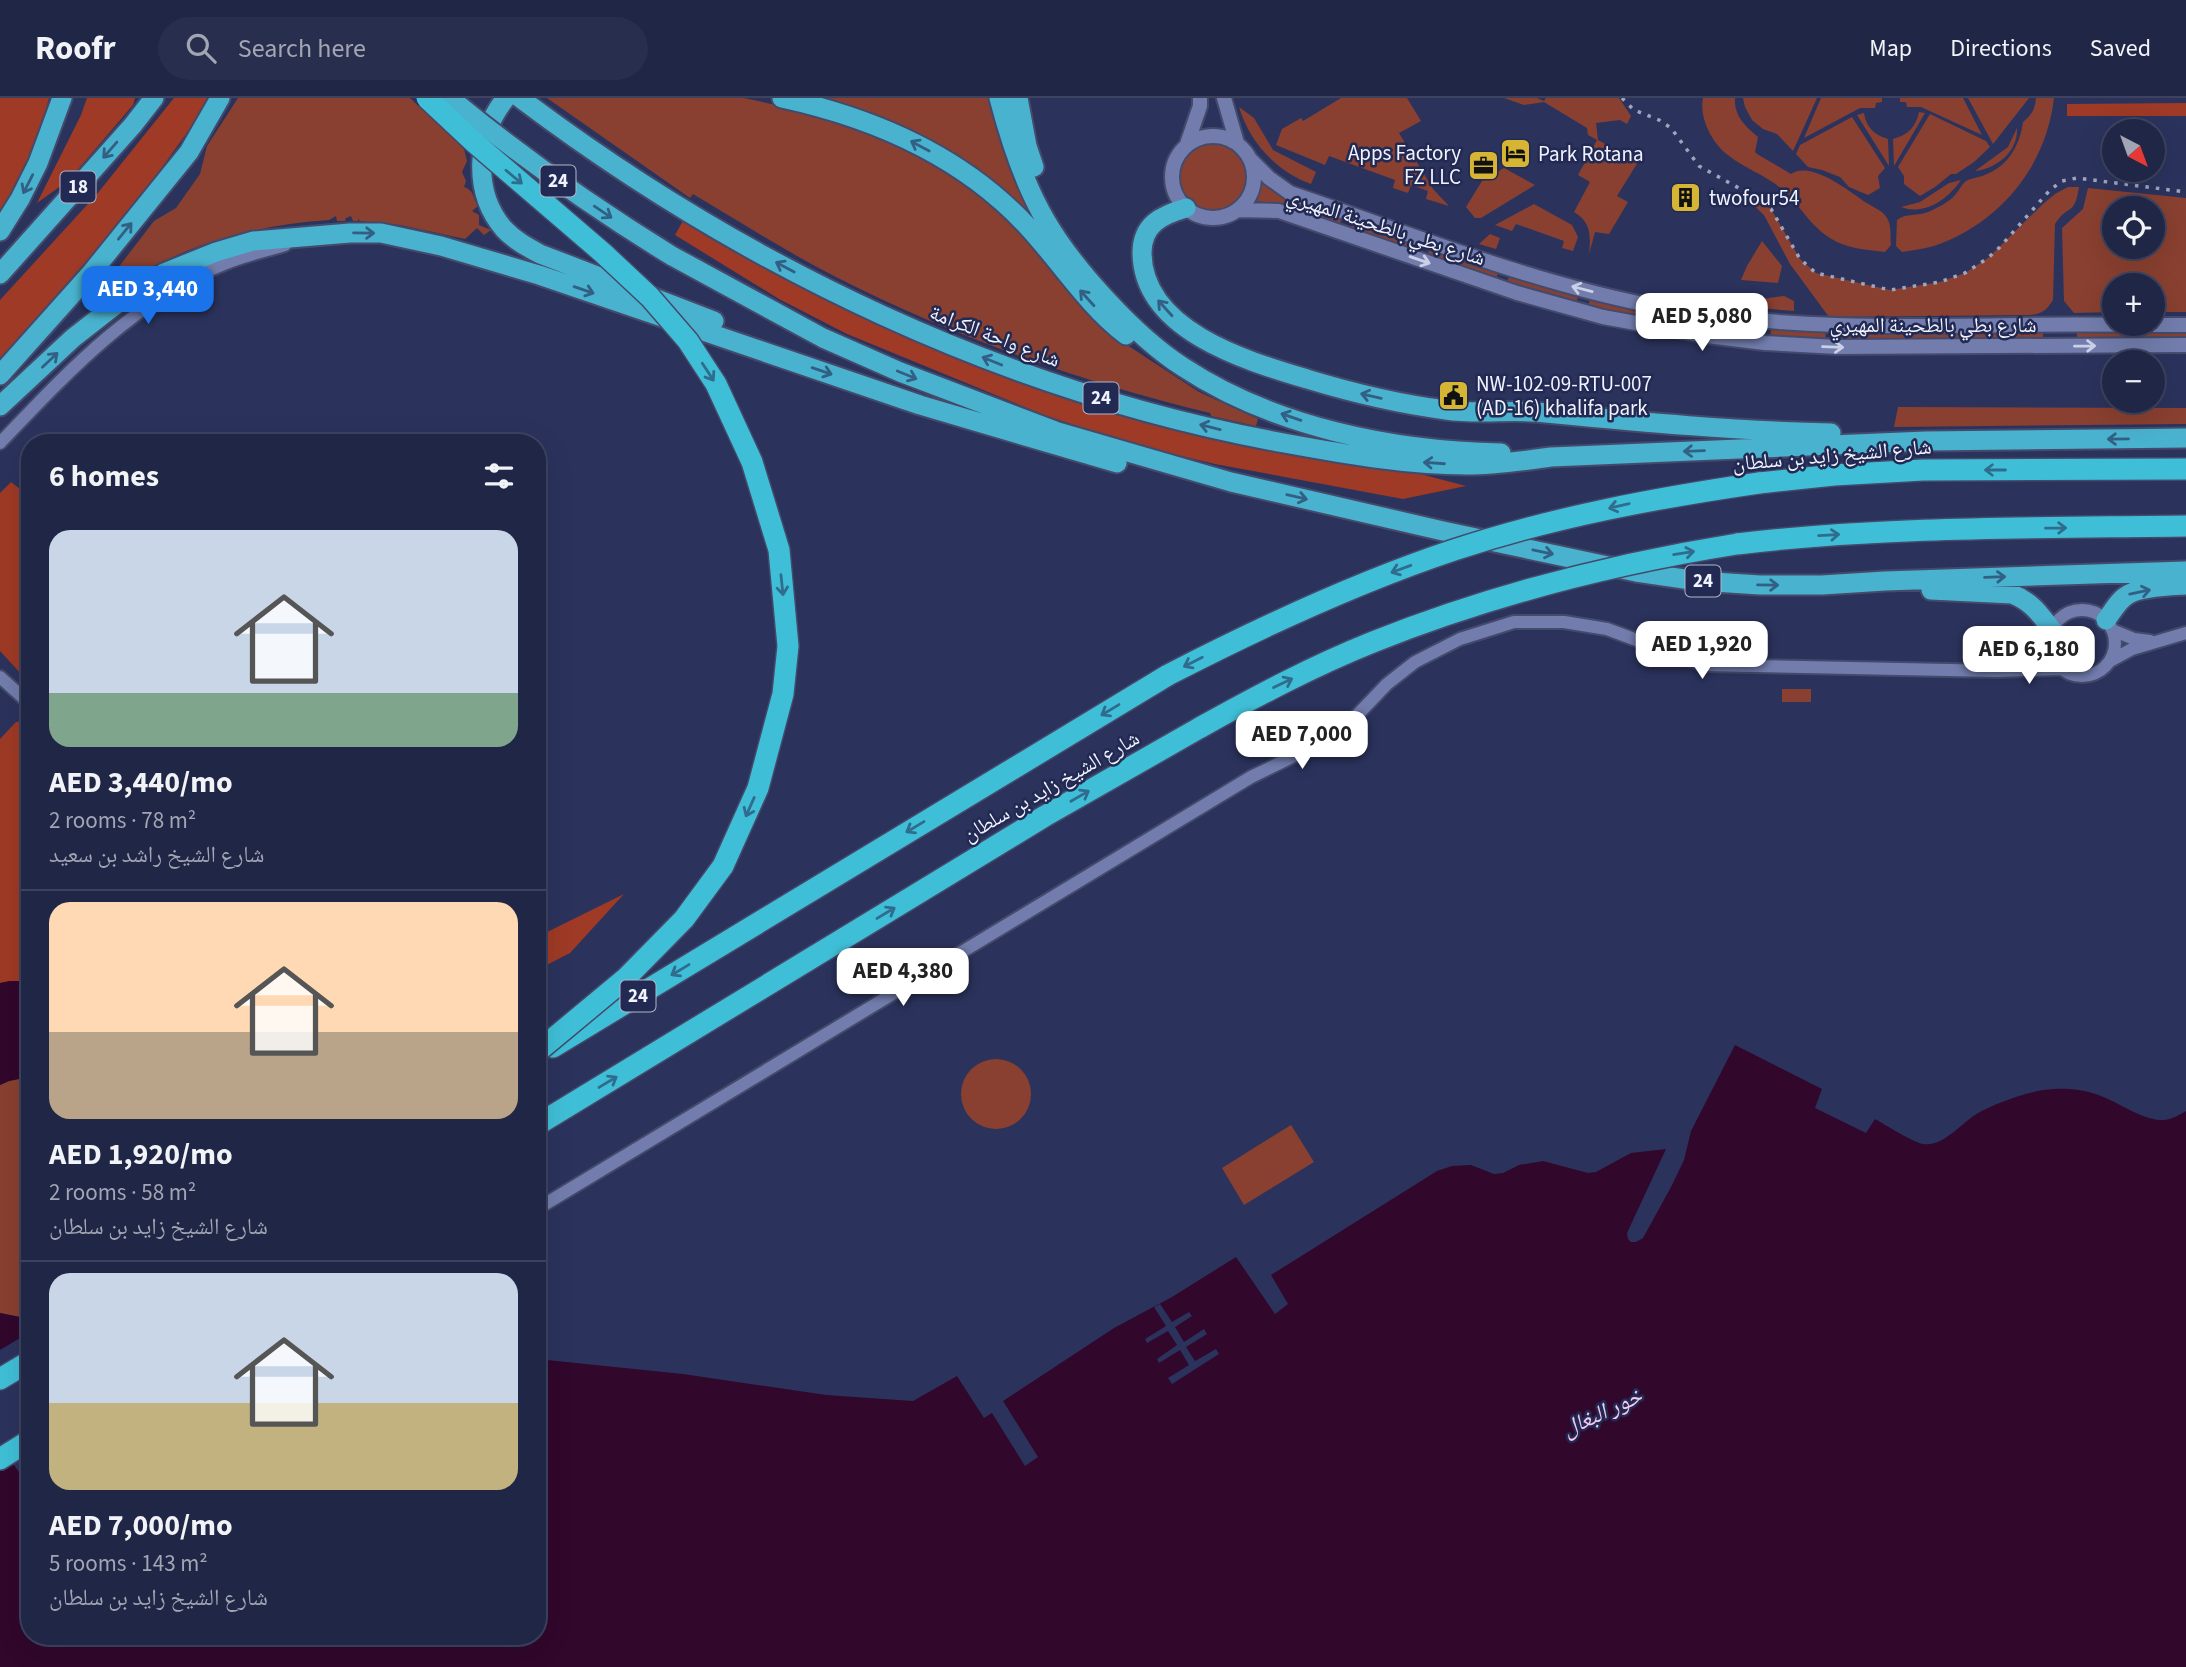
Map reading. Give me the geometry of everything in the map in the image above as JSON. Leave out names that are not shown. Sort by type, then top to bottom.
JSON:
[{"type":"highway","points":[[52,124],[56,98]]},
{"type":"highway","points":[[0,231],[38,163],[62,98]]},
{"type":"highway","name":"18","points":[[0,274],[154,98]]},
{"type":"highway","points":[[0,375],[92,272],[189,152],[220,98]]},
{"type":"highway","points":[[428,98],[475,143],[603,253],[650,297],[688,341],[716,384],[736,425],[764,496],[779,550],[788,646],[783,694],[758,788],[723,866],[684,919],[626,978],[546,1046]]},
{"type":"highway","name":"24","points":[[450,98],[525,158],[672,256],[823,338],[900,372],[1055,431],[1231,482],[1636,572],[1698,581],[1822,585],[2186,571]]},
{"type":"highway","points":[[506,98],[494,114],[485,136],[482,169],[484,191],[492,211],[512,237],[553,259],[748,335],[783,357]]},
{"type":"highway","name":"شارع واحة الكرامة","points":[[520,98],[568,134],[686,211],[766,257],[855,303],[1006,366],[1097,397],[1245,436],[1337,453],[1465,465],[1550,457]]},
{"type":"highway","points":[[782,98],[868,122],[911,141],[960,170],[1015,214],[1104,317],[1143,347],[1226,393],[1337,433],[1464,451],[1550,457]]},
{"type":"highway","points":[[999,98],[1016,153],[1036,202],[1055,235],[1126,321],[1181,366]]},
{"type":"highway","points":[[1018,98],[1027,146],[1046,199],[1084,272]]},
{"type":"highway","points":[[1186,208],[1165,214],[1152,225],[1146,236],[1142,250],[1144,270],[1151,289],[1178,321],[1203,340],[1260,365],[1352,392],[1450,411],[1536,412],[1750,430],[1883,434],[1926,441]]},
{"type":"highway","points":[[0,407],[73,338],[123,299],[164,273],[216,252],[253,241],[314,235],[381,233],[432,244],[539,275],[920,405],[1083,454],[1186,480],[1231,482]]},
{"type":"highway","name":"شارع الشيخ زايد بن سلطان","points":[[1550,457],[1926,441],[2186,438]]},
{"type":"highway","name":"شارع الشيخ زايد بن سلطان","points":[[546,1049],[1168,675],[1261,627],[1357,585],[1455,550],[1555,521],[1656,498],[1759,483],[1923,470],[2186,469]]},
{"type":"highway","name":"شارع الشيخ زايد بن سلطان","points":[[546,1120],[1045,816],[1223,715],[1313,668],[1430,620],[1539,585],[1612,566],[1737,544],[1804,536],[1930,530],[2186,526]]},
{"type":"highway","points":[[1885,581],[1941,592],[2012,594],[2033,606],[2052,629]]},
{"type":"highway","points":[[2109,625],[2122,599],[2129,594],[2137,590],[2186,585]]},
{"type":"highway","points":[[0,1379],[21,1366]]},
{"type":"highway","points":[[0,1459],[21,1446]]},
{"type":"street","points":[[1187,144],[1200,106],[1200,98]]},
{"type":"street","points":[[1223,98],[1237,143],[1250,159],[1254,172],[1253,186],[1238,209],[1225,216],[1212,218],[1198,215],[1186,208],[1178,199],[1171,176],[1179,153],[1187,144],[1207,136],[1217,136],[1237,143]]},
{"type":"street","name":"شارع بطي بالطحينة المهيري","points":[[1250,159],[1269,178],[1290,193],[1522,272],[1658,307],[1767,322],[1903,327],[2186,324]]},
{"type":"street","name":"شارع بطي بالطحينة المهيري","points":[[1238,209],[1279,211],[1517,293],[1603,317],[1707,336],[1837,347],[2186,345]]},
{"type":"street","points":[[0,443],[90,352],[126,321],[171,291],[223,264],[314,235]]},
{"type":"street","points":[[2055,324],[2055,346]]},
{"type":"street","points":[[2109,625],[2115,640],[2114,651],[2102,669],[2082,676],[2061,669],[2054,661],[2049,640],[2052,629],[2058,620],[2077,610],[2098,614],[2109,625],[2134,639],[2157,642]]},
{"type":"street","points":[[546,1204],[1251,777],[1339,734],[1387,684],[1415,662],[1460,639],[1514,622],[1564,622],[1607,629],[1704,665],[1996,671],[2061,669]]},
{"type":"street","points":[[2109,661],[2133,649],[2186,633]]},
{"type":"street","points":[[1996,671],[2024,664],[2050,651]]},
{"type":"street","points":[[0,677],[21,696]]},
{"type":"shaded area","points":[[0,98],[49,98],[34,152],[0,214]]},
{"type":"shaded area","points":[[87,98],[135,98],[133,105],[69,180],[37,203],[81,115]]},
{"type":"shaded area","points":[[174,98],[212,98],[127,216],[0,359],[0,300],[97,194]]},
{"type":"shaded area","points":[[238,98],[410,98],[464,149],[467,161],[462,172],[466,181],[464,187],[472,192],[478,206],[472,211],[479,215],[479,225],[491,230],[484,235],[477,228],[465,239],[400,225],[358,219],[353,221],[351,216],[345,221],[337,221],[336,216],[329,220],[269,227],[182,253],[128,281],[104,298],[101,290],[154,221],[176,208],[200,174],[207,146]]},
{"type":"shaded area","points":[[547,98],[744,98],[799,110],[880,136],[956,175],[1010,220],[1109,330],[1199,392],[1258,419],[1256,426],[1211,416],[1210,413],[1114,387],[1019,356],[881,299],[800,257],[693,194],[690,198]]},
{"type":"shaded area","points":[[821,98],[991,98],[1008,159],[1034,217],[986,178],[935,144],[880,117]]},
{"type":"shaded area","points":[[1341,98],[1407,98],[1421,121],[1399,133],[1433,189],[1449,206],[1426,199],[1428,191],[1411,185],[1408,193],[1393,188],[1395,180],[1329,156],[1325,165],[1276,145],[1282,129],[1301,118],[1303,121]]},
{"type":"shaded area","points":[[1504,98],[1537,98],[1544,101],[1546,98],[1619,98],[1631,116],[1627,124],[1620,120],[1596,123],[1598,140],[1638,162],[1617,196],[1628,202],[1609,234],[1595,232],[1589,254],[1589,230],[1584,220],[1574,212],[1590,182],[1578,175],[1597,140],[1588,135],[1587,128],[1544,102],[1524,105]]},
{"type":"shaded area","points":[[1703,98],[1735,98],[1738,115],[1758,137],[1755,152],[1757,154],[1791,174],[1809,171],[1830,179],[1880,211],[1889,221],[1891,245],[1885,252],[1855,248],[1837,242],[1820,231],[1783,190],[1722,150],[1705,122]]},
{"type":"shaded area","points":[[1743,98],[1817,98],[1793,151],[1777,134],[1763,129],[1752,120]]},
{"type":"shaded area","points":[[1821,98],[1882,98],[1882,102],[1876,103],[1875,108],[1860,108],[1804,138]]},
{"type":"shaded area","points":[[1900,98],[1963,98],[1982,135],[1921,107],[1907,107],[1906,102],[1900,102]]},
{"type":"shaded area","points":[[1968,98],[2029,98],[1993,144]]},
{"type":"shaded area","points":[[2036,98],[2054,98],[2049,123],[2030,169],[2016,189],[1999,207],[1958,236],[1934,246],[1902,252],[1896,246],[1897,220],[1940,206],[1953,197],[1966,181],[1987,174],[2001,165],[2016,146],[2023,122],[2029,117]]},
{"type":"shaded area","points":[[2186,103],[2186,116],[2067,116],[2067,104]]},
{"type":"shaded area","points":[[1239,107],[1254,118],[1273,150],[1316,172],[1311,184],[1287,172],[1266,154],[1250,132]]},
{"type":"shaded area","points":[[1919,112],[1925,113],[1894,166],[1893,139],[1910,130]]},
{"type":"shaded area","points":[[1864,113],[1871,130],[1888,139],[1889,166],[1857,115]]},
{"type":"shaded area","points":[[1930,114],[1986,141],[1990,147],[1974,162],[1920,196],[1904,184],[1904,176],[1898,167]]},
{"type":"shaded area","points":[[1852,117],[1885,168],[1878,176],[1880,188],[1868,195],[1849,187],[1840,177],[1808,167],[1796,154],[1800,145]]},
{"type":"shaded area","points":[[2017,128],[2014,144],[2005,157],[1991,166],[1975,171],[2008,147]]},
{"type":"shaded area","points":[[1212,141],[1232,147],[1242,157],[1248,177],[1242,197],[1232,207],[1212,213],[1192,207],[1182,197],[1176,177],[1182,157],[1192,147]]},
{"type":"shaded area","points":[[1504,168],[1535,185],[1481,218],[1475,218],[1466,207],[1482,181]]},
{"type":"shaded area","points":[[1961,180],[1950,194],[1935,204],[1919,209],[1901,207],[1920,202],[1949,183]]},
{"type":"shaded area","points":[[1263,183],[1281,196],[1342,218],[1339,225],[1279,204],[1255,201]]},
{"type":"shaded area","points":[[2068,187],[2079,187],[2073,207],[2055,224],[2053,300],[2044,311],[2030,315],[1829,317],[1790,264],[1764,215],[1750,202],[1753,196],[1771,209],[1800,259],[1816,273],[1890,290],[1940,282],[1965,273],[1988,258],[2044,203]]},
{"type":"shaded area","points":[[2088,188],[2186,198],[2186,312],[2165,312],[2165,273],[2102,273],[2102,312],[2074,313],[2064,301],[2062,228],[2083,209]]},
{"type":"shaded area","points":[[1534,204],[1572,225],[1578,237],[1573,251],[1562,248],[1564,241],[1516,224],[1512,231],[1495,225]]},
{"type":"shaded area","points":[[689,210],[839,299],[1103,406],[1360,467],[1409,471],[1466,486],[1403,499],[1215,464],[1135,445],[1044,415],[847,334],[779,299],[675,235]]},
{"type":"shaded area","points":[[1351,222],[1419,246],[1417,253],[1349,230]]},
{"type":"shaded area","points":[[1490,234],[1500,238],[1496,249],[1479,244]]},
{"type":"shaded area","points":[[1762,241],[1782,266],[1778,283],[1741,280]]},
{"type":"shaded area","points":[[1429,250],[1498,272],[1496,280],[1427,257]]},
{"type":"shaded area","points":[[1509,277],[1578,296],[1576,304],[1506,284]]},
{"type":"shaded area","points":[[1784,296],[1794,301],[1794,311],[1759,308],[1761,299]]},
{"type":"shaded area","points":[[1590,299],[1660,314],[1659,322],[1588,307]]},
{"type":"shaded area","points":[[1672,316],[1743,326],[1742,334],[1671,324]]},
{"type":"shaded area","points":[[1771,329],[1826,332],[1825,340],[1770,338]]},
{"type":"shaded area","points":[[2077,330],[2102,330],[2102,336],[2165,336],[2165,330],[2186,330],[2186,338],[2077,338]]},
{"type":"shaded area","points":[[1838,332],[2043,332],[2043,340],[1838,340]]},
{"type":"shaded area","points":[[1898,407],[2102,408],[2102,413],[2165,413],[2165,408],[2186,408],[2186,424],[1894,427]]},
{"type":"shaded area","points":[[11,482],[21,490],[21,674],[0,651],[0,493]]},
{"type":"shaded area","points":[[1782,689],[1811,689],[1811,702],[1782,702]]},
{"type":"shaded area","points":[[21,721],[21,981],[0,983],[0,739],[16,722]]},
{"type":"shaded area","points":[[624,894],[570,953],[546,965],[546,933]]},
{"type":"shaded area","points":[[996,1059],[1015,1065],[1025,1075],[1031,1094],[1025,1113],[1015,1123],[996,1129],[977,1123],[967,1113],[961,1094],[967,1075],[977,1065]]},
{"type":"shaded area","points":[[21,1078],[21,1317],[0,1313],[0,1085]]},
{"type":"shaded area","points":[[1291,1125],[1314,1162],[1244,1205],[1222,1168]]},
{"type":"water","points":[[21,981],[21,1079],[0,1085],[0,983]]},
{"type":"water","name":"خور البغال","points":[[1735,1045],[1822,1089],[1815,1108],[1866,1133],[1875,1119],[1923,1144],[1938,1142],[1978,1113],[1995,1105],[2045,1090],[2090,1092],[2153,1119],[2167,1120],[2186,1111],[2186,1667],[0,1667],[0,1446],[19,1472],[21,1471],[21,1645],[546,1645],[546,1360],[683,1374],[826,1395],[913,1401],[957,1376],[984,1418],[992,1413],[1025,1466],[1038,1457],[1003,1401],[1114,1328],[1172,1297],[1236,1257],[1275,1314],[1288,1304],[1271,1275],[1437,1171],[1452,1166],[1471,1165],[1494,1174],[1503,1173],[1519,1165],[1543,1161],[1588,1173],[1596,1172],[1631,1153],[1666,1149],[1627,1233],[1631,1242],[1636,1242],[1643,1238],[1671,1187],[1684,1160],[1691,1131]]},
{"type":"water","points":[[0,1313],[21,1317],[21,1337],[0,1350]]},
{"type":"pier","points":[[1160,1304],[1172,1322],[1189,1312],[1192,1316],[1175,1327],[1184,1342],[1204,1329],[1207,1334],[1186,1347],[1195,1361],[1216,1349],[1219,1354],[1172,1384],[1168,1378],[1189,1365],[1180,1350],[1159,1363],[1157,1359],[1177,1345],[1168,1331],[1147,1343],[1145,1339],[1166,1326],[1154,1307]]},
{"type":"railway","points":[[1622,98],[1634,110],[1671,128],[1699,166],[1771,209],[1800,259],[1816,273],[1890,290],[1940,282],[1965,273],[2000,247],[2050,190],[2062,181],[2077,178],[2186,192]]},
{"type":"place","name":"Park Rotana","points":[[1515,154]]},
{"type":"place","name":"Apps Factory FZ LLC","points":[[1484,165]]},
{"type":"place","name":"twofour54","points":[[1686,198]]},
{"type":"place","name":"NW-102-09-RTU-007 (AD-16) khalifa park","points":[[1453,396]]}]
